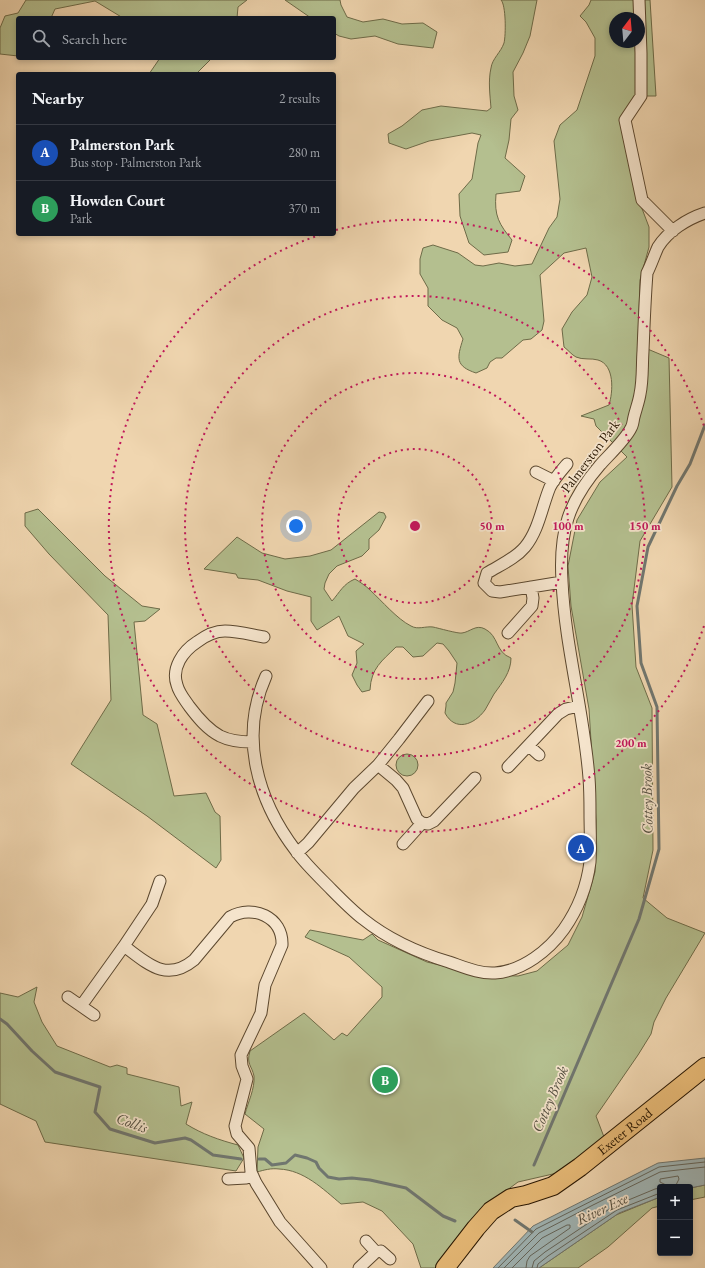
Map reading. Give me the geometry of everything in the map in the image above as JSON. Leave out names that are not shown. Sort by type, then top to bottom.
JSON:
[{"type":"main road","name":"Exeter Road","points":[[445,1268],[491,1211],[510,1198],[516,1198],[553,1186],[580,1167],[705,1067]]},
{"type":"street","points":[[639,0],[641,96],[625,120],[642,200],[673,231]]},
{"type":"street","name":"Palmerston Park","points":[[266,676],[255,708],[252,742],[260,782],[269,805],[278,825],[297,853],[338,896],[363,919],[400,943],[434,958],[479,971],[495,973],[519,967],[533,959],[556,939],[574,914],[580,900],[590,862],[589,784],[579,706],[569,647],[562,582],[562,546],[567,518],[575,500],[590,477],[630,430],[641,393],[648,273],[658,247],[673,231],[688,220],[705,213]]},
{"type":"street","points":[[562,582],[492,592],[484,583],[484,578],[487,573],[512,558],[524,548],[530,540],[554,481],[567,464]]},
{"type":"street","points":[[536,472],[554,481]]},
{"type":"street","points":[[508,633],[532,606],[533,598],[531,587]]},
{"type":"street","points":[[252,742],[228,739],[216,733],[202,722],[176,685],[176,670],[178,662],[188,649],[202,638],[212,633],[225,631],[264,637]]},
{"type":"street","points":[[297,853],[308,843],[354,788],[378,764],[428,701]]},
{"type":"street","points":[[508,767],[558,714],[566,709],[579,706]]},
{"type":"street","points":[[529,746],[539,755]]},
{"type":"street","points":[[378,764],[403,788],[417,818],[422,823],[428,824],[434,821],[474,778]]},
{"type":"street","points":[[403,844],[422,823]]},
{"type":"street","points":[[80,1006],[124,946],[152,904],[160,881]]},
{"type":"street","points":[[124,946],[144,962],[154,967],[161,969],[174,969],[184,966],[194,960],[230,917],[236,913],[252,911],[259,912],[278,927],[282,938],[282,945],[265,985],[261,1012],[241,1054],[242,1066],[247,1079],[235,1126],[237,1134],[249,1148],[251,1172],[280,1222],[321,1268]]},
{"type":"street","points":[[68,997],[94,1015]]},
{"type":"street","points":[[228,1179],[253,1176]]},
{"type":"street","points":[[366,1241],[376,1252]]},
{"type":"street","points":[[359,1268],[376,1252],[381,1251],[390,1259]]},
{"type":"green space","points":[[26,0],[247,0],[238,7],[237,16],[120,16],[95,1],[55,9],[52,16],[16,16],[16,56],[0,54],[0,28],[5,16],[18,13]]},
{"type":"green space","points":[[285,0],[340,0],[347,17],[363,22],[383,19],[402,24],[423,23],[437,32],[433,48],[398,44],[375,36],[351,39],[336,34],[336,16],[308,16]]},
{"type":"green space","points":[[501,0],[537,0],[530,36],[513,72],[514,96],[518,110],[511,119],[509,140],[505,158],[525,176],[520,191],[496,194],[498,219],[512,240],[508,252],[484,255],[469,243],[460,216],[459,194],[472,179],[478,143],[481,135],[472,133],[429,141],[406,149],[389,143],[388,134],[402,126],[422,110],[441,106],[487,111],[491,108],[489,83],[491,68],[503,46],[505,39],[505,14]]},
{"type":"green space","points":[[591,0],[650,0],[656,96],[641,96],[625,120],[641,206],[649,227],[649,247],[640,280],[638,345],[669,358],[672,487],[640,541],[632,605],[636,667],[652,708],[653,850],[643,898],[667,918],[705,933],[666,998],[654,1022],[651,1034],[596,1116],[604,1137],[566,1171],[518,1182],[491,1202],[438,1268],[421,1268],[413,1244],[382,1211],[363,1202],[341,1204],[313,1181],[288,1170],[268,1169],[257,1172],[258,1147],[264,1129],[245,1114],[254,1081],[254,1076],[249,1062],[249,1055],[250,1051],[304,1013],[334,1040],[342,1033],[347,1036],[382,997],[382,987],[349,957],[305,937],[310,930],[363,940],[372,934],[378,940],[427,962],[480,975],[518,976],[537,971],[568,945],[582,917],[595,872],[596,821],[589,709],[571,606],[568,566],[577,520],[600,482],[627,457],[596,426],[594,419],[581,416],[609,405],[612,386],[610,373],[607,367],[604,363],[598,360],[576,357],[564,347],[562,329],[572,312],[587,295],[592,277],[586,248],[564,253],[540,275],[544,321],[542,330],[531,339],[523,340],[502,358],[496,358],[490,362],[487,368],[476,373],[464,367],[459,360],[463,339],[457,328],[442,320],[428,306],[428,288],[420,274],[420,259],[423,248],[433,245],[458,253],[475,265],[483,266],[499,263],[515,266],[532,264],[549,228],[557,217],[560,199],[554,141],[560,125],[577,110],[595,56],[595,38],[586,22],[580,16]]},
{"type":"green space","points":[[159,60],[210,60],[198,72],[150,72]]},
{"type":"green space","points":[[38,509],[105,576],[142,606],[160,609],[145,621],[134,622],[143,715],[157,724],[174,796],[206,793],[215,812],[220,816],[221,860],[216,868],[147,816],[71,764],[111,700],[108,615],[49,554],[25,526],[25,513]]},
{"type":"green space","points":[[379,512],[384,513],[386,517],[379,530],[369,539],[369,549],[362,556],[337,566],[329,574],[324,589],[332,601],[345,586],[355,579],[363,584],[400,619],[414,627],[433,627],[460,633],[479,627],[489,632],[502,652],[511,658],[511,663],[506,677],[485,710],[470,723],[454,723],[445,713],[446,703],[453,692],[457,663],[443,644],[437,643],[423,656],[413,657],[403,647],[396,647],[375,670],[370,690],[362,692],[352,675],[357,663],[356,651],[364,644],[348,636],[339,616],[317,630],[311,621],[311,597],[287,591],[258,580],[238,578],[236,574],[204,569],[237,537],[262,553],[285,559],[310,556],[331,550]]},
{"type":"green space","points":[[407,754],[415,757],[418,765],[415,773],[407,776],[399,773],[396,765],[399,757]]},
{"type":"green space","points":[[37,987],[34,1002],[42,1022],[57,1046],[110,1067],[117,1065],[127,1068],[127,1074],[179,1087],[181,1106],[192,1102],[186,1124],[198,1131],[238,1145],[244,1158],[236,1171],[45,1142],[36,1121],[0,1104],[0,993],[18,997]]},
{"type":"green space","points":[[705,1185],[705,1197],[693,1199],[693,1187]]},
{"type":"green space","points":[[657,1198],[657,1207],[652,1208],[608,1247],[578,1268],[539,1268],[616,1215]]},
{"type":"water","name":"River Exe","points":[[705,1158],[705,1185],[693,1187],[693,1184],[657,1184],[657,1198],[619,1213],[539,1268],[493,1268],[533,1226],[658,1163]]},
{"type":"waterway","name":"Cottey Brook","points":[[534,1165],[639,919],[659,849],[657,707],[641,663],[637,606],[648,547],[677,486],[690,464],[705,425]]},
{"type":"waterway","name":"Collis","points":[[0,1019],[7,1024],[32,1051],[55,1072],[100,1087],[95,1112],[110,1129],[155,1143],[185,1138],[191,1140],[213,1155],[241,1159]]},
{"type":"waterway","name":"Collis","points":[[259,1159],[265,1159],[272,1165],[286,1163],[295,1155],[316,1162],[319,1168],[328,1177],[339,1179],[352,1178],[370,1180],[406,1188],[443,1216],[455,1221]]},
{"type":"waterway","name":"Cottey Brook","points":[[515,1220],[532,1232]]},
{"type":"place","name":"Palmerston Park","points":[[581,848]]},
{"type":"place","name":"Howden Court","points":[[385,1080]]}]
